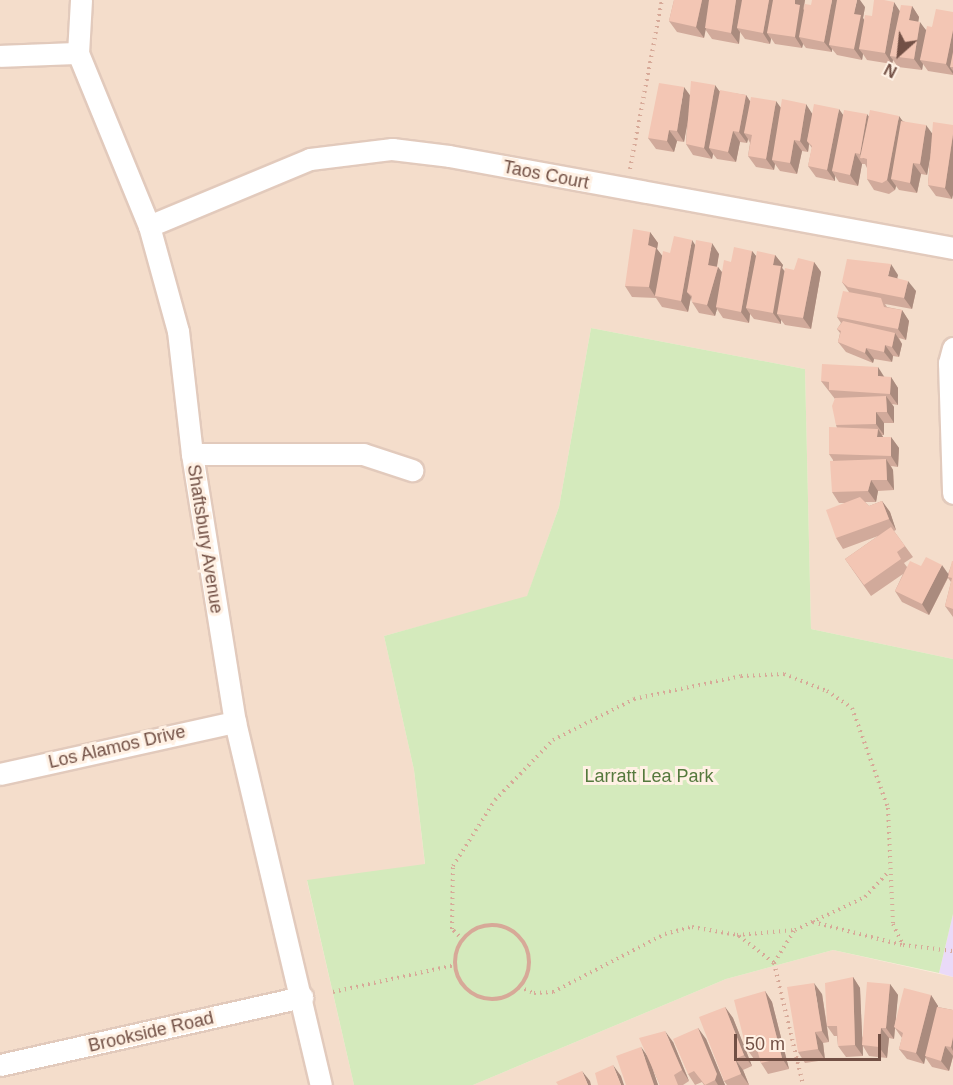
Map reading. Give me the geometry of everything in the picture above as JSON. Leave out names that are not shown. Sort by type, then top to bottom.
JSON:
[{"type":"street","name":"Shaftsbury Avenue","points":[[81,0],[78,53],[148,225],[178,332],[192,454],[235,722],[321,1085]]},
{"type":"street","points":[[0,56],[78,53]]},
{"type":"street","name":"Taos Court","points":[[148,225],[310,159],[347,152],[392,149],[449,156],[953,248]]},
{"type":"street","points":[[953,348],[950,363],[953,493]]},
{"type":"street","points":[[192,454],[363,454],[412,470]]},
{"type":"street","name":"Los Alamos Drive","points":[[0,774],[235,722]]},
{"type":"street","name":"Brookside Road","points":[[0,1065],[302,997]]},
{"type":"path","points":[[626,190],[662,0]]},
{"type":"path","points":[[463,940],[452,928],[453,866],[495,800],[553,740],[634,699],[741,676],[784,674],[827,692],[852,708],[888,808],[893,924],[903,945]]},
{"type":"path","points":[[519,987],[534,993],[554,992],[665,934],[683,929],[737,935],[795,930],[865,897],[889,871]]},
{"type":"path","points":[[812,922],[903,945],[953,951]]},
{"type":"path","points":[[482,927],[505,928],[515,934],[523,943],[529,965],[519,987],[498,998],[480,996],[465,987],[455,965],[463,940],[482,927]]},
{"type":"path","points":[[774,963],[795,930]]},
{"type":"path","points":[[737,935],[774,963],[803,1085]]},
{"type":"path","points":[[333,992],[455,965]]},
{"type":"shaded area","points":[[0,0],[953,0],[953,659],[811,629],[805,369],[591,328],[559,507],[527,597],[384,636],[414,770],[425,865],[307,881],[354,1085],[0,1085]]},
{"type":"shaded area","points":[[953,914],[953,977],[939,973]]},
{"type":"shaded area","points":[[833,950],[953,977],[953,1085],[473,1085],[726,979]]},
{"type":"green space","name":"Larratt Lea Park","points":[[591,328],[805,369],[811,629],[953,659],[953,914],[939,973],[833,950],[726,979],[473,1085],[354,1085],[307,880],[425,864],[414,770],[384,636],[527,596],[559,507]]},
{"type":"building","points":[[674,0],[702,0],[696,27],[669,21]]},
{"type":"building","points":[[709,0],[736,0],[731,33],[705,28]]},
{"type":"building","points":[[742,0],[769,0],[763,33],[737,28]]},
{"type":"building","points":[[773,0],[795,0],[795,4],[800,5],[795,37],[767,33]]},
{"type":"building","points":[[812,0],[832,0],[824,42],[799,37],[805,4],[811,5]]},
{"type":"building","points":[[837,0],[857,0],[854,14],[861,15],[854,49],[829,45]]},
{"type":"building","points":[[874,0],[894,2],[885,53],[859,49],[865,15],[872,16]]},
{"type":"building","points":[[901,5],[912,6],[909,20],[920,22],[914,59],[890,56]]},
{"type":"building","points":[[936,9],[953,12],[953,30],[946,64],[920,60],[927,26],[932,27]]},
{"type":"building","points":[[691,81],[715,85],[704,148],[686,144]]},
{"type":"building","points":[[659,83],[684,87],[677,131],[669,130],[667,141],[648,138]]},
{"type":"building","points":[[720,90],[746,95],[739,132],[733,131],[728,152],[709,148]]},
{"type":"building","points":[[751,97],[776,101],[766,159],[748,156],[752,135],[744,133]]},
{"type":"building","points":[[782,99],[806,104],[800,141],[794,140],[790,163],[772,160]]},
{"type":"building","points":[[814,104],[839,109],[827,170],[808,166],[812,146],[807,141]]},
{"type":"building","points":[[844,110],[867,114],[860,154],[855,153],[850,175],[832,171]]},
{"type":"building","points":[[870,110],[899,116],[887,180],[882,183],[867,179],[867,159],[860,158]]},
{"type":"building","points":[[901,121],[926,125],[920,164],[913,163],[910,183],[891,179]]},
{"type":"building","points":[[933,122],[953,125],[945,188],[928,185]]},
{"type":"building","points":[[633,229],[650,232],[648,245],[656,248],[649,287],[625,286]]},
{"type":"building","points":[[674,236],[692,240],[681,301],[655,296],[663,251],[670,253]]},
{"type":"building","points":[[696,240],[712,243],[708,265],[718,267],[707,305],[692,302],[692,296],[687,292]]},
{"type":"building","points":[[734,247],[752,251],[741,312],[716,307],[724,260],[731,262]]},
{"type":"building","points":[[757,251],[775,255],[773,265],[781,266],[773,313],[746,308]]},
{"type":"building","points":[[798,258],[814,262],[803,318],[777,314],[785,268],[794,270]]},
{"type":"building","points":[[847,259],[891,264],[888,276],[908,281],[904,298],[848,287],[842,282]]},
{"type":"building","points":[[843,291],[881,298],[884,307],[902,310],[898,329],[837,317]]},
{"type":"building","points":[[843,321],[895,333],[892,347],[885,345],[884,352],[866,348],[865,353],[838,342],[841,331],[837,329]]},
{"type":"building","points":[[822,364],[878,367],[878,376],[891,377],[890,394],[829,390],[829,382],[821,381]]},
{"type":"building","points":[[886,396],[887,412],[876,412],[876,424],[836,425],[832,406],[835,398]]},
{"type":"building","points":[[829,427],[878,429],[877,437],[891,437],[891,456],[829,454]]},
{"type":"building","points":[[886,459],[887,480],[871,480],[868,491],[832,492],[830,461]]},
{"type":"building","points":[[860,497],[869,506],[882,501],[889,519],[836,538],[826,510]]},
{"type":"building","points":[[891,527],[905,546],[897,552],[901,559],[864,585],[845,559]]},
{"type":"building","points":[[926,557],[942,565],[922,604],[895,591],[910,561],[921,566]]},
{"type":"building","points":[[952,561],[953,609],[945,606],[952,578],[948,577]]},
{"type":"building","points":[[853,977],[855,1045],[838,1046],[837,1026],[827,1026],[825,983]]},
{"type":"building","points":[[867,982],[890,984],[886,1028],[881,1028],[879,1047],[862,1045]]},
{"type":"building","points":[[814,983],[822,1031],[815,1032],[818,1049],[798,1052],[787,987]]},
{"type":"building","points":[[904,988],[931,995],[916,1053],[899,1049],[903,1033],[894,1027]]},
{"type":"building","points":[[765,991],[782,1058],[761,1063],[756,1046],[746,1048],[734,1000]]},
{"type":"building","points":[[725,1007],[744,1055],[735,1059],[741,1074],[724,1081],[699,1017]]},
{"type":"building","points":[[937,1007],[953,1010],[951,1047],[945,1046],[941,1061],[925,1056]]},
{"type":"building","points":[[698,1028],[717,1074],[715,1080],[705,1085],[694,1071],[688,1074],[673,1039]]},
{"type":"building","points":[[665,1031],[682,1070],[674,1075],[678,1085],[660,1085],[639,1038]]},
{"type":"building","points":[[641,1047],[654,1085],[626,1085],[616,1056]]},
{"type":"building","points":[[613,1065],[621,1085],[598,1085],[595,1073]]},
{"type":"building","points":[[582,1071],[588,1085],[558,1085],[556,1082]]}]
